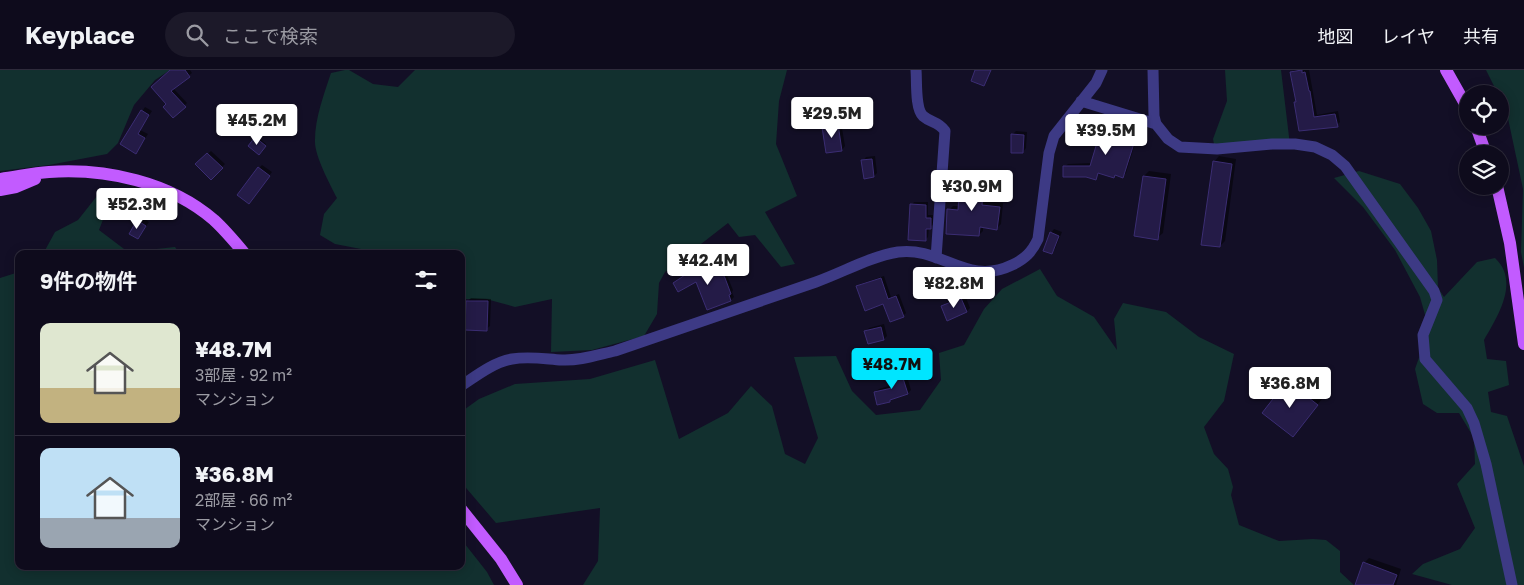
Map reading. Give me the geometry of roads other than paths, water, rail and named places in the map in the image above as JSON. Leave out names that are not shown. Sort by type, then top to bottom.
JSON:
[{"type":"main road","points":[[1446,70],[1459,94]]},
{"type":"main road","points":[[0,179],[49,172],[107,174],[128,179],[177,196],[214,220],[241,250]]},
{"type":"main road","points":[[0,190],[16,187],[49,172]]},
{"type":"main road","points":[[1499,195],[1510,243],[1524,344]]},
{"type":"main road","points":[[465,515],[501,559],[517,585]]},
{"type":"street","points":[[916,70],[918,110],[924,117],[940,124],[946,131],[936,258]]},
{"type":"street","points":[[465,383],[480,373],[510,359],[528,357],[563,360],[615,352],[826,278],[883,255],[904,252],[936,258],[979,272],[992,272],[1006,268],[1021,260],[1033,250],[1038,239],[1049,152],[1054,136],[1096,83],[1102,70]]},
{"type":"street","points":[[1153,70],[1154,116],[1156,124],[1168,139],[1180,147],[1217,149],[1295,144],[1315,147],[1332,155],[1345,166],[1434,291],[1437,300],[1423,336],[1425,359],[1462,402],[1474,423],[1486,464],[1512,585]]},
{"type":"street","points":[[1081,101],[1156,124]]}]
